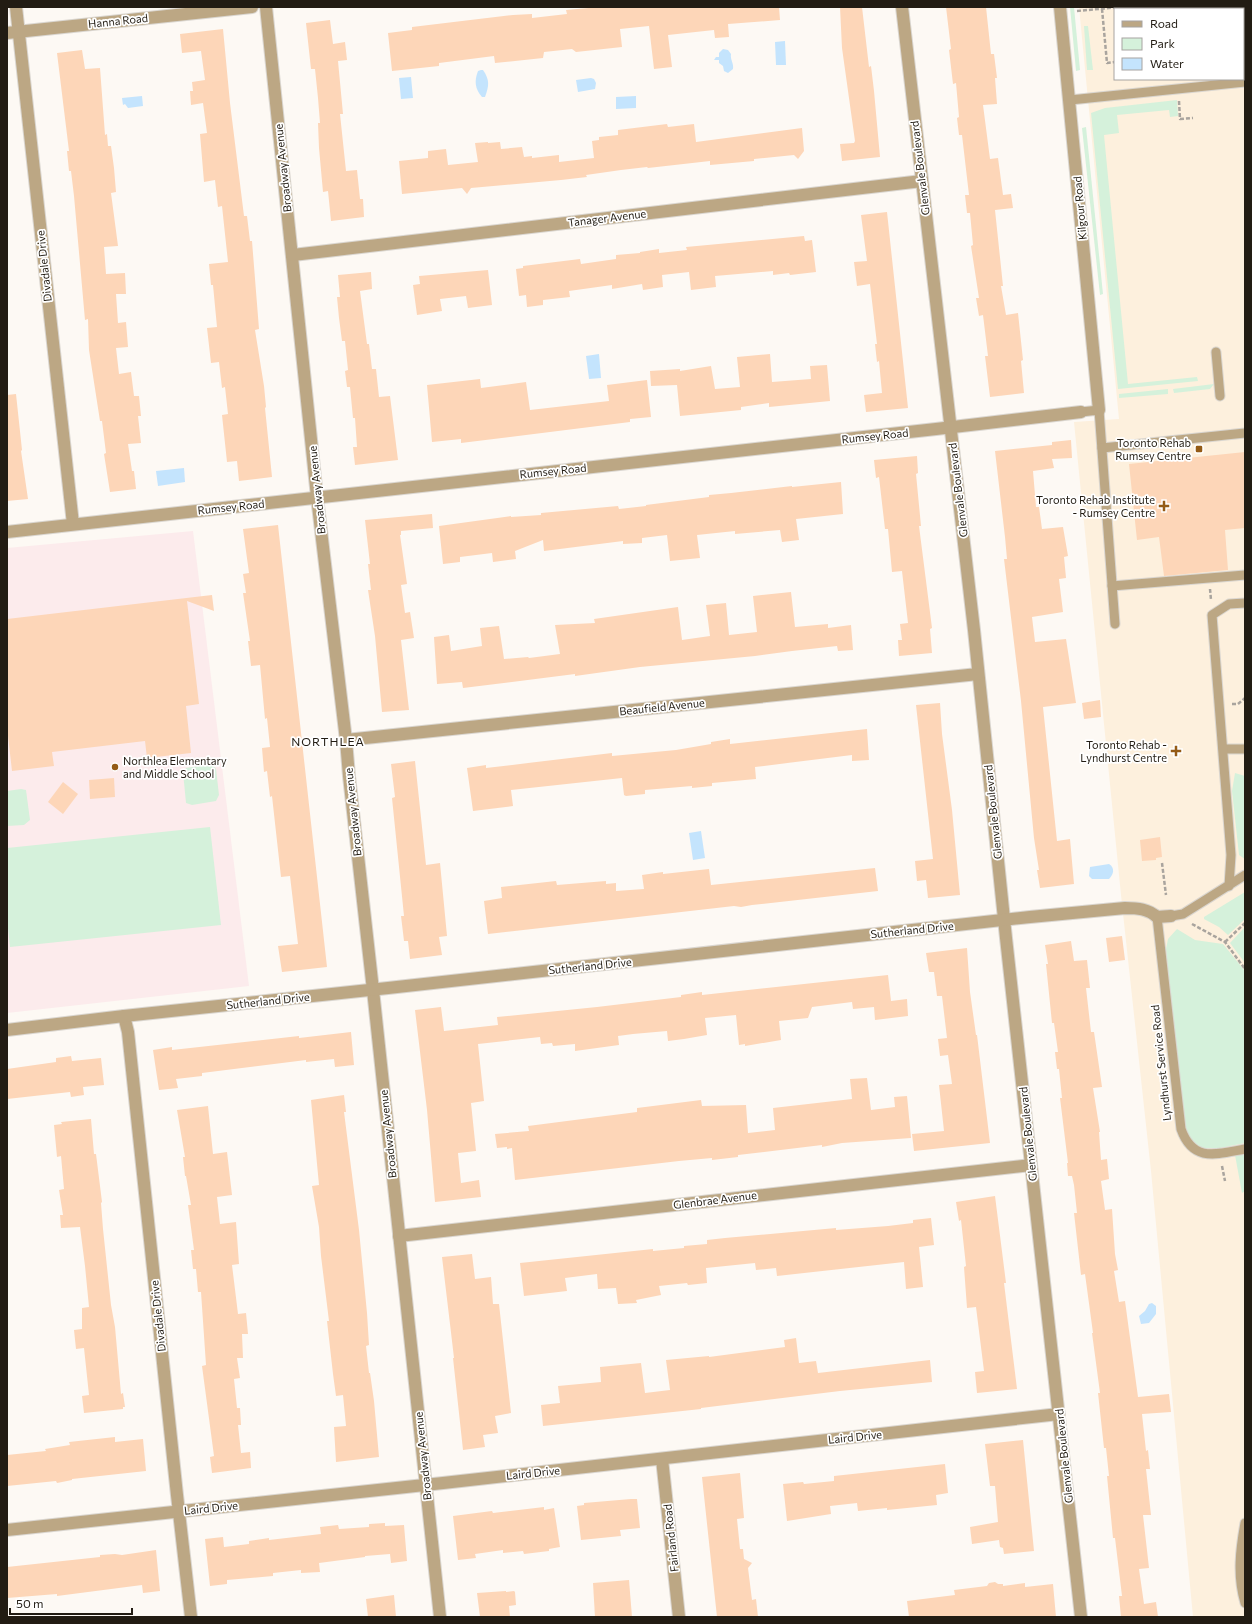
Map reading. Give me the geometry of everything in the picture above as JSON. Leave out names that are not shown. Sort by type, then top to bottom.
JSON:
[{"type":"street","name":"Divadale Drive","points":[[16,7],[13,32],[73,524]]},
{"type":"street","name":"Hanna Road","points":[[13,32],[252,7]]},
{"type":"street","name":"Broadway Avenue","points":[[266,7],[317,497],[346,740],[348,776],[374,990],[440,1617]]},
{"type":"street","name":"Glenvale Boulevard","points":[[902,7],[974,630],[1004,920],[1060,1414],[1081,1617]]},
{"type":"street","name":"Kilgour Road","points":[[1060,7],[1099,410]]},
{"type":"street","name":"Tanager Avenue","points":[[293,255],[922,181]]},
{"type":"street","name":"Rumsey Road","points":[[7,532],[1081,412]]},
{"type":"street","name":"Beaufield Avenue","points":[[346,740],[978,674]]},
{"type":"street","name":"Sutherland Drive","points":[[7,1030],[1004,920],[1126,908],[1140,908],[1151,912],[1157,917]]},
{"type":"street","points":[[1157,917],[1171,916]]},
{"type":"street","name":"Divadale Drive","points":[[124,1016],[128,1032],[191,1617]]},
{"type":"street","name":"Glenbrae Avenue","points":[[399,1236],[1031,1164]]},
{"type":"street","name":"Laird Drive","points":[[7,1530],[1060,1414]]},
{"type":"street","name":"Fairland Road","points":[[662,1459],[679,1617]]},
{"type":"lane","points":[[1070,100],[1190,83],[1245,82]]},
{"type":"lane","points":[[1216,352],[1220,396]]},
{"type":"lane","points":[[1099,410],[1115,624]]},
{"type":"lane","name":"Rumsey Road","points":[[1081,412],[1099,410]]},
{"type":"lane","points":[[1102,448],[1245,433]]},
{"type":"lane","points":[[1112,586],[1245,575]]},
{"type":"lane","points":[[1230,886],[1231,855],[1224,749],[1212,615],[1229,604],[1245,603]]},
{"type":"lane","points":[[1224,749],[1245,749]]},
{"type":"lane","points":[[1171,916],[1183,914],[1230,886],[1245,875]]},
{"type":"lane","name":"Lyndhurst Service Road","points":[[1157,917],[1180,1122],[1183,1134],[1192,1148],[1201,1153],[1220,1153],[1245,1149]]},
{"type":"lane","points":[[1245,1523],[1239,1560],[1241,1590],[1245,1603]]},
{"type":"path","points":[[1077,11],[1086,8],[1102,9],[1120,7]]},
{"type":"path","points":[[1102,9],[1107,63],[1114,62]]},
{"type":"path","points":[[1178,101],[1180,119],[1193,118]]},
{"type":"path","points":[[1209,578],[1212,615]]},
{"type":"path","points":[[1162,863],[1166,896]]},
{"type":"path","points":[[1183,914],[1190,923],[1225,942],[1245,969]]},
{"type":"path","points":[[1225,942],[1245,922]]},
{"type":"shaded area","points":[[1079,7],[1245,7],[1245,1617],[1193,1617],[1151,1171],[1121,895],[1074,422],[1119,419]]},
{"type":"shaded area","name":"Northlea Elementary and Middle School","points":[[193,531],[249,986],[7,1013],[7,548]]},
{"type":"green space","points":[[1070,7],[1074,7],[1080,70],[1076,71]]},
{"type":"green space","points":[[1084,26],[1088,26],[1093,70],[1087,70]]},
{"type":"green space","points":[[1177,100],[1178,116],[1170,117],[1169,110],[1117,115],[1119,133],[1104,135],[1128,384],[1197,377],[1198,381],[1118,389],[1091,113],[1105,108]]},
{"type":"green space","points":[[1086,127],[1103,294],[1100,295],[1082,128]]},
{"type":"green space","points":[[1214,384],[1210,389],[1174,393],[1173,389]]},
{"type":"green space","points":[[1168,389],[1168,394],[1119,398],[1119,394]]},
{"type":"green space","points":[[212,764],[216,769],[219,795],[216,801],[192,805],[186,803],[183,772],[186,768]]},
{"type":"green space","points":[[1235,773],[1245,776],[1245,859],[1239,855],[1232,791]]},
{"type":"green space","points":[[21,789],[26,790],[30,820],[24,825],[7,826],[7,791]]},
{"type":"green space","points":[[210,827],[221,925],[10,947],[7,919],[7,848]]},
{"type":"green space","points":[[1245,892],[1245,919],[1228,935],[1219,927],[1204,919],[1204,917]]},
{"type":"green space","points":[[1245,927],[1245,963],[1230,943]]},
{"type":"green space","points":[[1177,929],[1195,940],[1223,944],[1245,971],[1245,1143],[1220,1148],[1205,1148],[1196,1146],[1190,1140],[1185,1128],[1180,1102],[1166,949],[1168,939]]},
{"type":"green space","points":[[1245,1153],[1245,1191],[1242,1193],[1235,1155]]},
{"type":"water","points":[[785,41],[786,65],[776,65],[775,42]]},
{"type":"water","points":[[723,49],[728,50],[731,54],[733,69],[728,73],[724,71],[723,66],[719,63],[719,60],[714,60],[716,57],[719,57],[719,53]]},
{"type":"water","points":[[483,70],[488,80],[485,97],[482,97],[476,85],[478,71]]},
{"type":"water","points":[[411,77],[413,98],[401,99],[399,78]]},
{"type":"water","points":[[594,79],[596,83],[595,89],[578,92],[576,80]]},
{"type":"water","points":[[142,96],[143,106],[128,108],[125,104],[123,105],[122,98]]},
{"type":"water","points":[[636,96],[636,108],[616,109],[616,97]]},
{"type":"water","points":[[599,354],[601,378],[589,379],[586,356]]},
{"type":"water","points":[[184,468],[185,482],[158,486],[156,471]]},
{"type":"water","points":[[701,831],[705,858],[693,860],[689,833]]},
{"type":"water","points":[[1109,864],[1113,871],[1109,879],[1092,879],[1089,876],[1090,867]]},
{"type":"water","points":[[1152,1303],[1156,1306],[1156,1314],[1149,1323],[1141,1324],[1139,1316],[1145,1311],[1149,1304]]},
{"type":"building","points":[[600,7],[779,7],[780,20],[728,24],[729,37],[715,38],[714,30],[668,35],[672,67],[654,69],[649,26],[620,29],[622,47],[576,52],[572,49],[544,52],[543,58],[495,63],[494,56],[439,63],[439,66],[392,71],[388,33],[412,30],[412,27],[513,15],[532,14],[532,18],[567,14],[566,10]]},
{"type":"building","points":[[840,7],[862,7],[869,67],[871,66],[874,91],[880,157],[842,161],[840,144],[854,143],[855,141],[842,48]]},
{"type":"building","points":[[946,7],[986,7],[991,54],[994,54],[997,78],[995,78],[997,104],[983,105],[990,159],[998,158],[1003,195],[1011,194],[1013,208],[995,210],[1003,286],[1001,286],[1006,315],[1018,313],[1023,360],[1021,361],[1024,393],[990,397],[985,356],[988,356],[983,315],[979,316],[976,298],[979,298],[971,246],[973,245],[970,213],[967,213],[965,195],[969,195],[962,135],[959,135],[956,83],[953,84]]},
{"type":"building","points":[[330,20],[333,44],[345,42],[347,60],[338,61],[343,114],[340,114],[346,171],[357,170],[360,199],[363,199],[364,217],[331,221],[328,191],[323,192],[319,148],[318,123],[320,123],[318,98],[315,69],[311,69],[306,23]]},
{"type":"building","points":[[223,29],[230,103],[244,216],[247,216],[250,241],[252,241],[259,329],[255,330],[264,386],[272,477],[239,481],[237,461],[227,462],[222,415],[228,414],[225,387],[222,388],[219,362],[211,363],[207,328],[217,327],[213,285],[211,285],[209,264],[228,262],[222,206],[218,207],[215,180],[204,182],[200,134],[207,133],[203,103],[191,105],[190,91],[193,91],[192,82],[205,80],[201,51],[182,53],[180,34]]},
{"type":"building","points":[[82,50],[85,69],[100,68],[105,135],[107,134],[108,146],[111,146],[114,168],[116,192],[111,193],[118,246],[104,247],[106,274],[125,273],[126,294],[116,294],[118,323],[126,322],[128,347],[116,348],[119,374],[131,372],[134,396],[139,396],[141,416],[138,416],[141,443],[128,444],[136,489],[110,492],[104,454],[106,453],[102,421],[100,421],[89,350],[88,319],[85,320],[74,196],[71,171],[69,171],[67,151],[69,151],[57,53]]},
{"type":"building","points":[[667,124],[668,127],[694,124],[696,142],[802,128],[804,151],[798,159],[794,155],[754,159],[754,161],[710,165],[710,161],[621,170],[586,175],[587,177],[561,180],[471,188],[467,194],[462,188],[402,194],[399,161],[428,158],[428,151],[446,149],[448,165],[478,162],[475,143],[500,142],[501,149],[522,147],[524,157],[532,156],[532,158],[559,155],[559,162],[594,158],[592,141],[599,140],[599,137],[618,135],[618,130]]},
{"type":"building","points":[[887,212],[908,408],[866,412],[864,395],[882,393],[879,361],[877,362],[875,344],[877,344],[870,284],[857,286],[854,262],[867,261],[861,215]]},
{"type":"building","points":[[804,236],[805,241],[812,240],[816,272],[773,275],[773,271],[715,276],[716,287],[691,290],[689,272],[662,275],[663,287],[643,290],[642,284],[612,289],[612,285],[569,291],[570,297],[543,300],[543,305],[527,307],[526,295],[519,296],[516,269],[523,268],[523,266],[580,259],[581,264],[616,259],[616,255],[640,253],[659,249],[659,253],[687,250],[686,247]]},
{"type":"building","points":[[488,270],[492,305],[468,308],[466,296],[440,299],[442,311],[417,315],[413,285],[420,284],[419,276]]},
{"type":"building","points":[[371,272],[372,289],[360,291],[367,344],[369,344],[372,369],[376,369],[379,397],[390,396],[398,460],[355,465],[353,447],[357,447],[355,418],[353,418],[350,387],[347,387],[345,371],[348,370],[345,341],[342,341],[339,318],[337,297],[340,297],[338,275]]},
{"type":"building","points":[[770,354],[772,382],[811,379],[810,366],[827,365],[830,401],[769,407],[769,403],[741,407],[741,410],[680,416],[677,385],[651,386],[650,371],[680,369],[680,371],[711,366],[715,389],[740,387],[737,357]]},
{"type":"building","points":[[480,379],[481,388],[526,382],[530,410],[609,401],[607,385],[647,380],[651,417],[630,419],[630,422],[461,443],[461,439],[432,442],[427,385]]},
{"type":"building","points":[[16,394],[21,451],[28,499],[7,501],[7,395]]},
{"type":"building","points":[[1071,440],[1072,458],[1052,459],[1054,468],[1033,471],[1036,507],[1039,507],[1042,529],[1063,527],[1068,556],[1064,557],[1066,578],[1059,579],[1063,612],[1032,617],[1035,642],[1066,639],[1076,703],[1043,707],[1057,841],[1070,839],[1074,884],[1040,888],[1021,701],[1004,559],[1007,559],[995,451],[1052,445],[1052,442]]},
{"type":"building","points":[[1245,452],[1245,528],[1225,530],[1228,570],[1164,576],[1159,537],[1137,540],[1129,464]]},
{"type":"building","points":[[917,456],[918,473],[916,474],[921,526],[919,526],[932,628],[930,629],[932,653],[899,656],[898,640],[902,640],[900,624],[908,623],[902,571],[892,572],[888,529],[885,529],[879,477],[876,478],[874,460]]},
{"type":"building","points":[[841,482],[843,514],[796,519],[799,540],[782,542],[780,530],[735,534],[735,531],[697,535],[700,558],[670,561],[667,535],[642,538],[642,543],[623,544],[623,541],[544,551],[543,540],[515,551],[516,559],[493,562],[492,553],[460,557],[460,562],[443,564],[439,526],[511,516],[541,515],[541,513],[618,506],[619,509],[709,497],[709,495]]},
{"type":"building","points":[[432,514],[433,528],[401,531],[400,535],[407,584],[401,585],[405,613],[410,612],[414,638],[401,640],[409,710],[382,712],[375,636],[368,590],[371,590],[368,564],[370,564],[365,520]]},
{"type":"building","points":[[278,525],[327,967],[282,972],[278,946],[298,944],[290,876],[281,877],[272,796],[270,797],[267,771],[264,772],[262,748],[270,747],[267,718],[265,719],[260,665],[251,666],[248,641],[250,641],[243,593],[246,593],[243,574],[249,573],[243,529]]},
{"type":"building","points":[[791,592],[795,627],[828,624],[828,628],[851,625],[853,650],[838,651],[837,646],[755,656],[640,667],[575,676],[575,674],[463,688],[462,682],[437,684],[434,637],[449,635],[451,651],[482,646],[480,628],[499,626],[504,659],[529,658],[560,654],[555,625],[595,623],[594,619],[678,607],[682,640],[710,636],[706,605],[726,603],[729,635],[757,632],[753,596]]},
{"type":"building","points":[[212,595],[214,611],[187,601],[199,704],[186,706],[191,753],[147,758],[145,741],[52,752],[54,766],[12,771],[7,727],[7,619]]},
{"type":"building","points":[[1100,700],[1101,717],[1084,719],[1082,703]]},
{"type":"building","points":[[940,703],[942,734],[952,810],[960,895],[928,898],[926,880],[917,881],[915,861],[933,859],[916,705]]},
{"type":"building","points":[[867,729],[869,760],[852,761],[852,755],[755,767],[756,779],[712,783],[712,786],[692,788],[692,786],[645,790],[645,794],[626,796],[624,795],[622,778],[511,790],[513,806],[473,811],[467,768],[486,765],[486,768],[612,753],[612,756],[676,750],[730,739],[730,744]]},
{"type":"building","points":[[415,761],[426,865],[440,863],[447,936],[439,937],[442,955],[410,959],[408,941],[404,941],[401,916],[404,916],[392,798],[395,797],[391,764]]},
{"type":"building","points":[[114,778],[115,797],[90,799],[89,780]]},
{"type":"building","points":[[63,782],[78,794],[63,814],[48,802]]},
{"type":"building","points":[[1160,837],[1162,857],[1156,858],[1156,860],[1142,861],[1140,840]]},
{"type":"building","points":[[875,868],[878,891],[488,934],[484,901],[502,898],[501,887],[556,881],[557,885],[606,881],[606,884],[616,883],[616,891],[644,889],[642,875],[663,872],[663,874],[709,869],[711,885]]},
{"type":"building","points":[[1122,936],[1125,960],[1109,962],[1106,938]]},
{"type":"building","points":[[1071,941],[1074,961],[1087,960],[1090,988],[1086,988],[1091,1032],[1094,1032],[1102,1087],[1093,1088],[1100,1132],[1101,1160],[1107,1159],[1109,1179],[1101,1181],[1105,1210],[1112,1209],[1115,1254],[1118,1270],[1114,1271],[1119,1302],[1125,1301],[1138,1397],[1169,1394],[1171,1412],[1142,1414],[1146,1451],[1148,1450],[1150,1469],[1146,1469],[1151,1515],[1143,1515],[1149,1568],[1139,1569],[1144,1604],[1156,1602],[1158,1617],[1121,1617],[1119,1596],[1122,1596],[1115,1538],[1113,1538],[1107,1476],[1109,1476],[1106,1448],[1104,1448],[1098,1393],[1100,1393],[1085,1274],[1081,1275],[1074,1213],[1077,1213],[1074,1185],[1072,1176],[1068,1176],[1068,1163],[1060,1098],[1062,1098],[1059,1069],[1057,1069],[1055,1052],[1058,1052],[1054,1023],[1052,1023],[1046,964],[1048,964],[1045,945]]},
{"type":"building","points":[[967,948],[970,992],[977,1035],[990,1143],[914,1151],[912,1134],[944,1131],[939,1085],[952,1084],[948,1055],[940,1056],[938,1039],[947,1038],[942,996],[937,996],[934,972],[929,972],[926,953]]},
{"type":"building","points":[[888,975],[891,1001],[907,999],[908,1016],[875,1020],[874,1007],[853,1009],[852,1002],[812,1007],[808,1018],[779,1021],[781,1040],[745,1046],[745,1044],[739,1045],[736,1015],[705,1018],[707,1035],[668,1041],[667,1031],[618,1036],[619,1045],[575,1051],[575,1044],[553,1046],[552,1043],[541,1044],[540,1037],[478,1044],[484,1101],[471,1103],[476,1151],[458,1153],[461,1183],[479,1180],[481,1197],[435,1202],[427,1110],[415,1010],[441,1007],[444,1031],[498,1025],[497,1017],[681,997],[681,995],[702,992],[702,995]]},
{"type":"building","points":[[351,1032],[354,1065],[335,1067],[334,1059],[306,1062],[306,1060],[202,1073],[202,1076],[176,1079],[178,1088],[159,1090],[153,1050],[172,1047],[172,1050],[299,1036],[299,1038]]},
{"type":"building","points":[[71,1056],[72,1061],[101,1058],[104,1085],[83,1087],[84,1095],[71,1097],[70,1092],[7,1099],[7,1069],[56,1062],[56,1058]]},
{"type":"building","points":[[867,1078],[871,1110],[895,1107],[894,1097],[907,1096],[911,1138],[842,1143],[822,1147],[822,1145],[738,1155],[738,1157],[712,1160],[712,1158],[679,1161],[515,1180],[512,1148],[497,1148],[495,1134],[529,1131],[528,1126],[637,1112],[637,1108],[701,1100],[702,1106],[746,1105],[748,1133],[775,1130],[773,1108],[852,1099],[850,1079]]},
{"type":"building","points":[[344,1095],[346,1112],[344,1112],[359,1230],[367,1313],[369,1345],[366,1346],[374,1401],[379,1457],[336,1462],[334,1427],[346,1426],[343,1395],[336,1396],[327,1321],[329,1321],[319,1227],[312,1186],[319,1185],[311,1100]]},
{"type":"building","points":[[208,1106],[213,1154],[227,1152],[232,1195],[217,1197],[220,1224],[236,1222],[239,1264],[232,1265],[238,1314],[246,1313],[248,1334],[242,1334],[243,1358],[237,1358],[240,1378],[234,1379],[237,1408],[240,1408],[241,1425],[238,1425],[241,1453],[250,1452],[251,1468],[212,1473],[210,1457],[214,1456],[202,1366],[206,1365],[201,1292],[198,1292],[196,1269],[193,1269],[191,1250],[194,1250],[188,1205],[191,1205],[185,1176],[183,1157],[185,1157],[177,1110]]},
{"type":"building","points":[[91,1119],[94,1154],[96,1154],[102,1202],[103,1229],[111,1305],[115,1327],[121,1394],[123,1393],[125,1407],[123,1407],[123,1409],[84,1413],[82,1396],[89,1395],[84,1348],[76,1349],[74,1330],[82,1329],[82,1308],[89,1307],[85,1266],[80,1227],[61,1228],[60,1215],[63,1215],[59,1190],[64,1189],[61,1156],[57,1157],[54,1125],[62,1124],[61,1122]]},
{"type":"building","points":[[995,1196],[1017,1389],[977,1393],[975,1372],[984,1371],[976,1307],[967,1308],[964,1267],[966,1266],[961,1220],[959,1221],[956,1202]]},
{"type":"building","points":[[931,1218],[934,1245],[919,1247],[923,1287],[906,1289],[904,1262],[777,1276],[776,1268],[756,1270],[755,1263],[706,1268],[707,1283],[688,1285],[687,1283],[659,1286],[661,1295],[636,1300],[637,1303],[618,1304],[616,1288],[598,1289],[597,1274],[565,1278],[567,1291],[524,1296],[520,1263],[653,1249],[653,1251],[684,1248],[684,1246],[707,1244],[707,1240],[725,1238],[836,1228],[836,1230],[888,1226],[913,1223],[913,1220]]},
{"type":"building","points":[[472,1254],[475,1279],[491,1277],[493,1304],[499,1304],[511,1413],[495,1416],[498,1433],[483,1435],[485,1447],[463,1450],[442,1257]]},
{"type":"building","points":[[796,1338],[799,1363],[816,1361],[818,1373],[930,1360],[932,1382],[840,1391],[701,1409],[543,1426],[541,1405],[560,1403],[558,1386],[601,1382],[600,1367],[641,1363],[645,1393],[670,1390],[666,1360],[709,1357],[785,1347],[784,1340]]},
{"type":"building","points":[[115,1437],[115,1442],[143,1439],[146,1471],[72,1479],[57,1483],[56,1481],[7,1486],[7,1455],[46,1451],[45,1449],[70,1445],[69,1442]]},
{"type":"building","points":[[1023,1440],[1034,1551],[1004,1554],[1003,1548],[1000,1547],[999,1540],[972,1544],[970,1527],[998,1522],[995,1486],[990,1486],[985,1444]]},
{"type":"building","points":[[945,1464],[948,1493],[936,1495],[937,1505],[858,1511],[857,1503],[830,1506],[831,1514],[787,1521],[783,1484],[803,1482],[804,1484],[834,1481],[834,1476]]},
{"type":"building","points":[[740,1473],[744,1518],[737,1519],[740,1549],[743,1549],[744,1559],[752,1563],[748,1568],[752,1600],[756,1599],[758,1617],[717,1617],[702,1477]]},
{"type":"building","points":[[637,1499],[640,1528],[620,1530],[621,1536],[581,1540],[577,1506],[584,1505],[584,1503]]},
{"type":"building","points":[[544,1507],[544,1510],[554,1508],[560,1547],[549,1549],[549,1551],[524,1554],[523,1551],[503,1553],[503,1550],[475,1554],[476,1558],[458,1560],[453,1516]]},
{"type":"building","points":[[385,1523],[385,1526],[404,1525],[407,1561],[391,1563],[390,1554],[365,1556],[319,1563],[320,1572],[301,1573],[301,1570],[273,1573],[273,1576],[227,1580],[227,1584],[210,1586],[205,1539],[223,1537],[224,1547],[249,1544],[249,1541],[269,1538],[269,1540],[321,1534],[320,1527],[338,1525],[339,1529],[369,1527],[369,1524]]},
{"type":"building","points":[[156,1550],[160,1591],[143,1593],[142,1585],[57,1596],[57,1594],[7,1598],[7,1567],[100,1557],[100,1555],[122,1555]]},
{"type":"building","points":[[629,1580],[632,1617],[595,1617],[593,1583]]},
{"type":"building","points":[[995,1582],[998,1584],[1003,1584],[1003,1586],[1025,1583],[1025,1587],[1053,1584],[1056,1617],[909,1617],[907,1601],[955,1595],[954,1590],[987,1586],[989,1583]]},
{"type":"building","points":[[506,1591],[515,1592],[516,1605],[509,1606],[510,1617],[480,1617],[477,1593]]},
{"type":"building","points":[[394,1595],[396,1617],[368,1617],[366,1599]]},
{"type":"place","name":"Toronto Rehab Rumsey Centre","points":[[1199,449]]},
{"type":"place","name":"Toronto Rehab Institute - Rumsey Centre","points":[[1164,506]]},
{"type":"place","name":"Toronto Rehab - Lyndhurst Centre","points":[[1176,751]]},
{"type":"place","name":"Northlea Elementary and Middle School","points":[[115,767]]},
{"type":"district","name":"NORTHLEA","points":[[328,742]]}]
